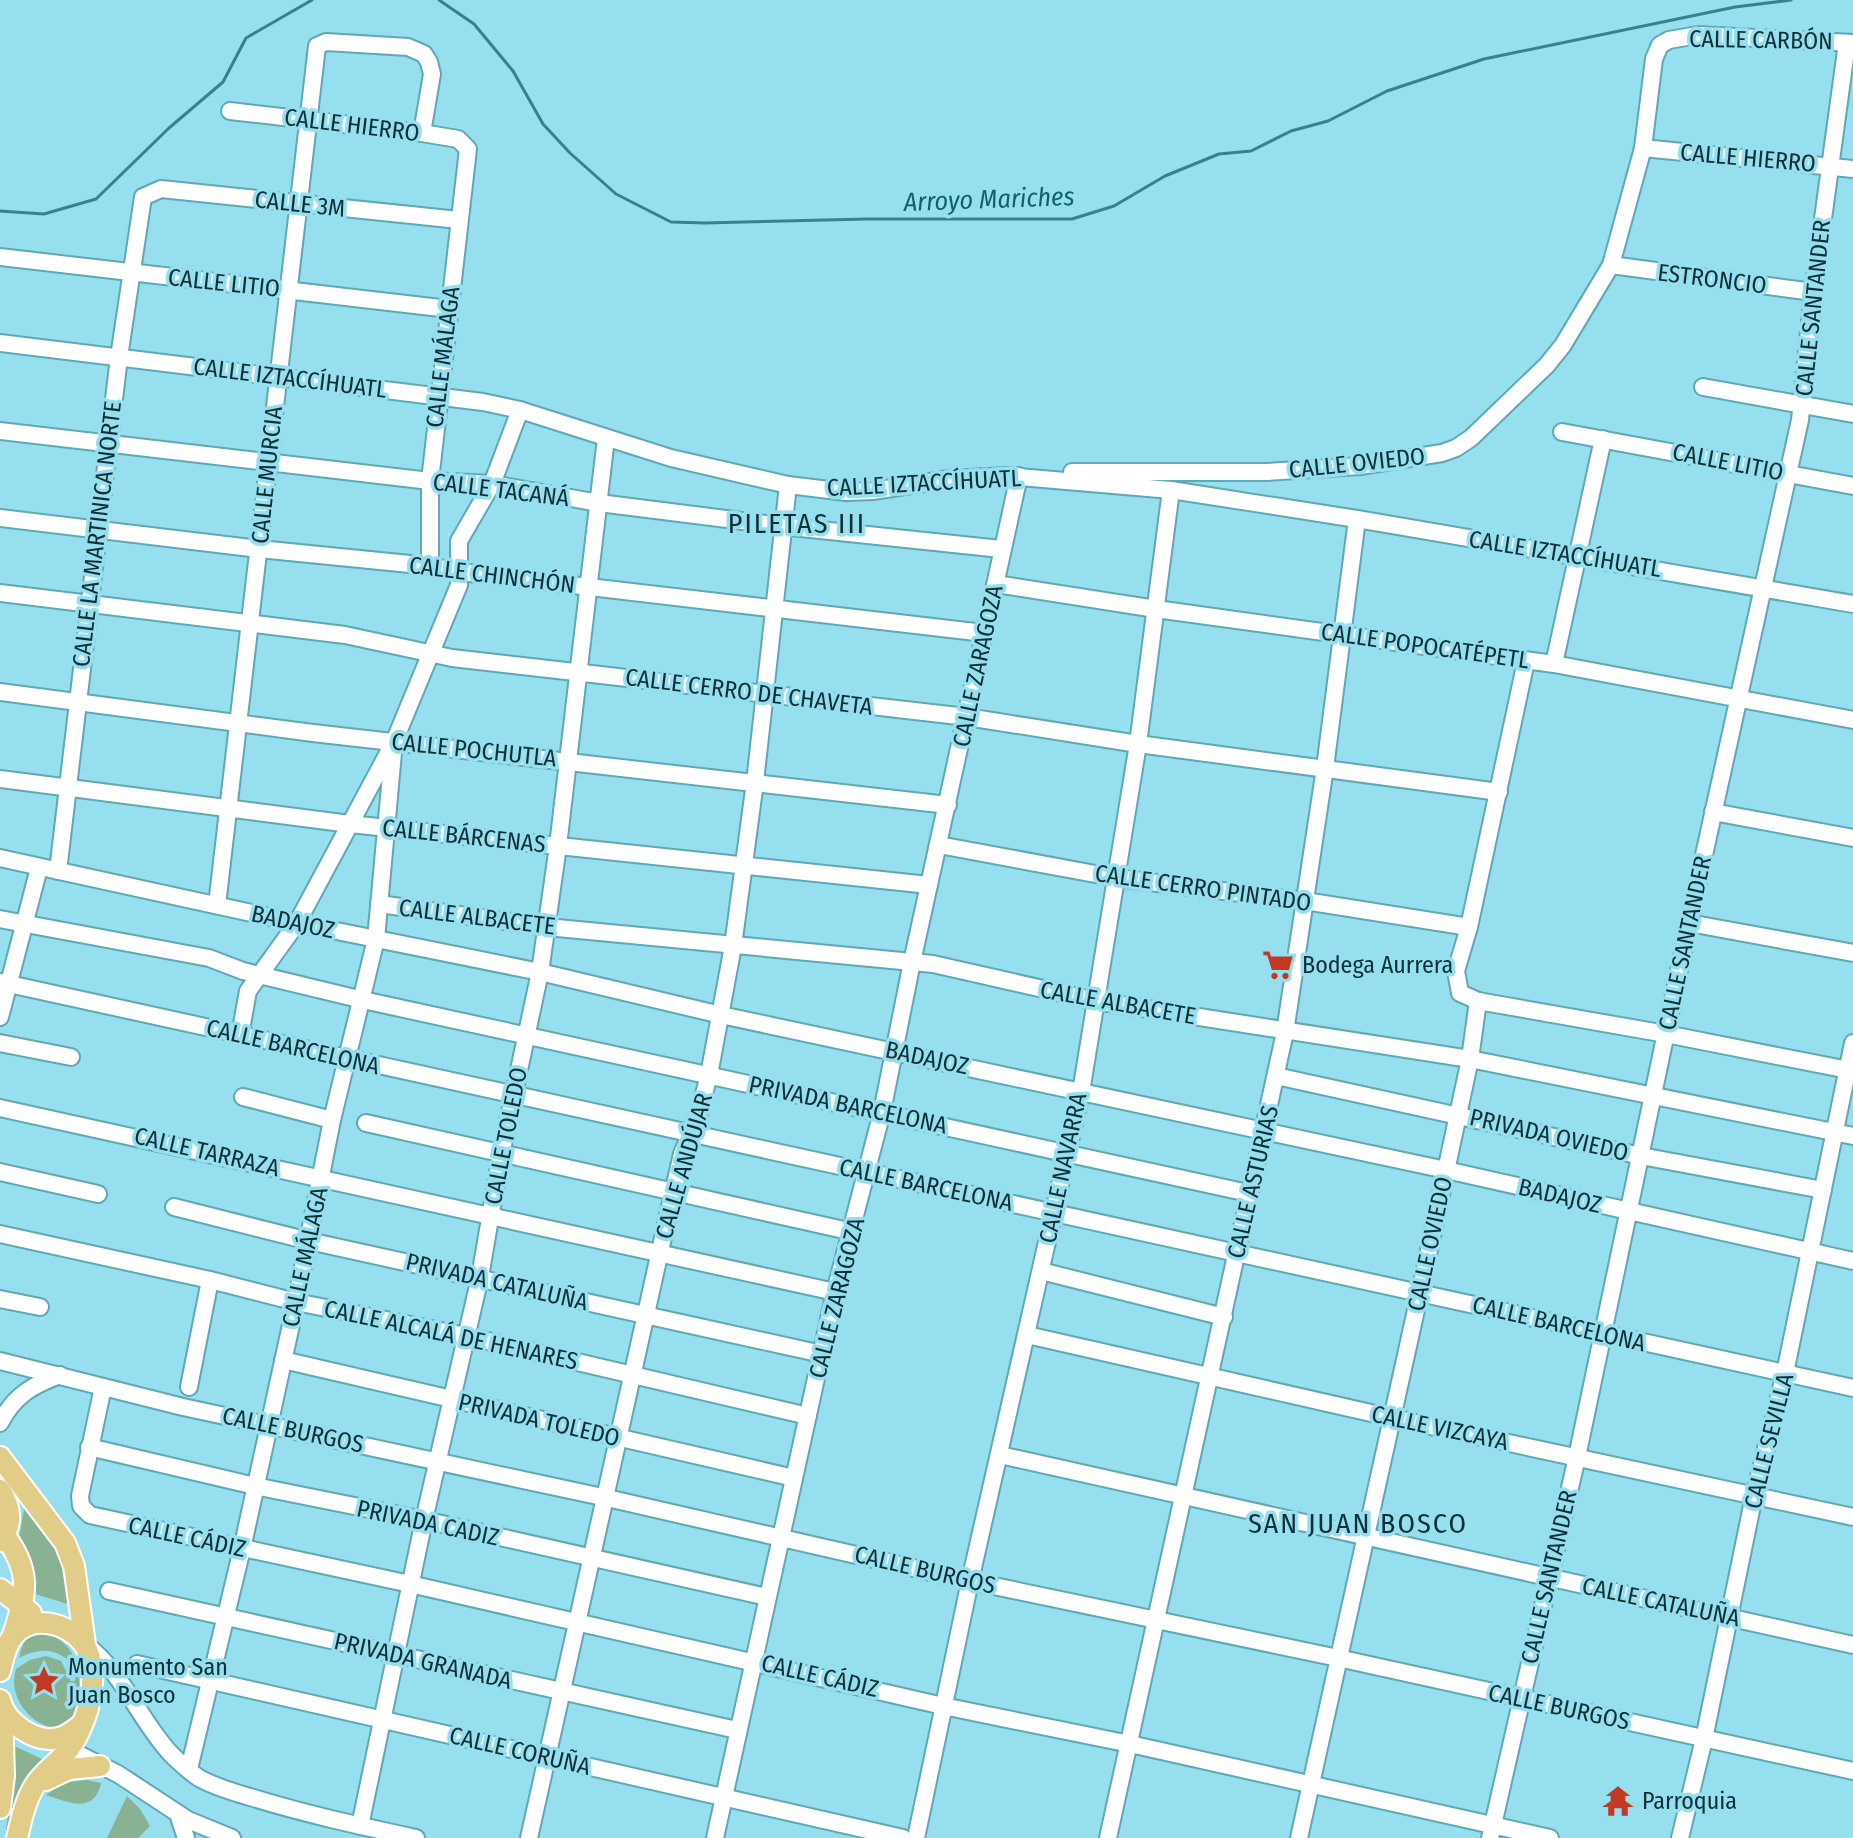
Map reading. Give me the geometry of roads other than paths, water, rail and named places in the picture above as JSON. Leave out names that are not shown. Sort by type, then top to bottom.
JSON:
[{"type":"main road","points":[[0,1457],[65,1543],[74,1566],[92,1684],[81,1725],[68,1751],[35,1785],[17,1838]]},
{"type":"main road","points":[[0,1490],[9,1509],[2,1535],[21,1561],[24,1584],[21,1608],[0,1671]]},
{"type":"main road","points":[[0,1589],[21,1608],[85,1644]]},
{"type":"main road","points":[[12,1638],[31,1624],[45,1621]]},
{"type":"main road","points":[[1,1704],[22,1729],[50,1739],[59,1738],[81,1725]]},
{"type":"main road","points":[[0,1808],[4,1776],[1,1704]]},
{"type":"main road","points":[[35,1785],[69,1769],[100,1766]]},
{"type":"street","name":"CALLE CARBÓN","points":[[1669,40],[1698,35],[1850,43]]},
{"type":"street","name":"CALLE OVIEDO","points":[[1019,476],[1104,471],[1159,474],[1360,466],[1425,457],[1456,448],[1471,438],[1547,365],[1563,345],[1611,265],[1643,148],[1654,59],[1660,45],[1669,40]]},
{"type":"street","name":"CALLE MURCIA","points":[[217,905],[317,46],[326,42],[416,50],[429,62],[432,74],[422,133]]},
{"type":"street","name":"CALLE SANTANDER","points":[[1492,1832],[1577,1457],[1689,923],[1789,474],[1803,404],[1813,292],[1850,43]]},
{"type":"street","name":"CALLE HIERRO","points":[[230,111],[422,133],[458,139],[468,149]]},
{"type":"street","name":"CALLE HIERRO","points":[[1643,148],[1853,169]]},
{"type":"street","name":"CALLE MÁLAGA","points":[[430,566],[430,481],[468,149]]},
{"type":"street","name":"CALLE 3M","points":[[143,197],[161,189],[459,220]]},
{"type":"street","name":"CALLE LA MARTINICA NORTE","points":[[58,871],[108,444],[143,197]]},
{"type":"street","name":"CALLE LITIO","points":[[0,257],[449,309]]},
{"type":"street","name":"ESTRONCIO","points":[[1611,265],[1813,292]]},
{"type":"street","name":"CALLE IZTACCÍHUATL","points":[[0,343],[438,395],[520,410],[701,466],[788,485],[846,492],[949,479],[1019,476],[1171,490],[1853,604]]},
{"type":"street","points":[[1703,387],[1853,414]]},
{"type":"street","points":[[240,1035],[248,991],[297,923],[394,742],[459,585],[459,541],[492,484],[520,410]]},
{"type":"street","name":"CALLE TACANÁ","points":[[0,431],[430,481],[492,484],[599,503],[1001,549]]},
{"type":"street","name":"CALLE LITIO","points":[[1562,432],[1853,486]]},
{"type":"street","name":"CALLE TOLEDO","points":[[360,1826],[380,1720],[480,1277],[501,1154],[540,972],[558,846],[576,672],[606,438]]},
{"type":"street","points":[[1554,664],[1603,439]]},
{"type":"street","name":"CALLE ZARAGOZA","points":[[715,1838],[835,1292],[882,1112],[1019,476]]},
{"type":"street","name":"CALLE ANDÚJAR","points":[[529,1838],[682,1154],[709,1075],[721,1015],[745,865],[788,485]]},
{"type":"street","name":"CALLE NAVARRA","points":[[916,1838],[970,1581],[1081,1092],[1138,744],[1171,490]]},
{"type":"street","name":"CALLE CHINCHÓN","points":[[0,518],[984,633]]},
{"type":"street","name":"CALLE ASTURIAS","points":[[1108,1838],[1285,1032],[1325,768],[1357,519]]},
{"type":"street","name":"CALLE POPOCATÉPETL","points":[[996,584],[1554,664],[1853,720]]},
{"type":"street","name":"CALLE CERRO DE CHAVETA","points":[[0,593],[345,635],[432,654],[967,717],[1138,744],[1499,792]]},
{"type":"street","points":[[1526,661],[1469,927],[1456,971],[1460,993],[1478,1001],[1851,1070]]},
{"type":"street","name":"CALLE POCHUTLA","points":[[0,692],[394,742],[948,805]]},
{"type":"street","name":"CALLE MÁLAGA","points":[[189,1769],[242,1549],[332,1120],[376,939],[394,742]]},
{"type":"street","name":"CALLE BÁRCENAS","points":[[0,779],[350,824],[929,885]]},
{"type":"street","points":[[1713,812],[1853,838]]},
{"type":"street","name":"CALLE CERRO PINTADO","points":[[939,845],[1117,878],[1305,901],[1469,927]]},
{"type":"street","name":"BADAJOZ","points":[[0,858],[540,972],[721,1015],[1446,1170],[1853,1261]]},
{"type":"street","points":[[0,1017],[4,983],[39,868]]},
{"type":"street","name":"CALLE ALBACETE","points":[[379,904],[547,927],[912,962],[1096,1001],[1470,1059],[1853,1136]]},
{"type":"street","points":[[0,919],[23,925]]},
{"type":"street","points":[[1689,923],[1853,953]]},
{"type":"street","name":"PRIVADA BARCELONA","points":[[23,925],[209,958],[227,966],[363,1000],[1248,1193]]},
{"type":"street","name":"CALLE BARCELONA","points":[[4,983],[1853,1388]]},
{"type":"street","name":"CALLE OVIEDO","points":[[1299,1838],[1470,1059],[1478,1001]]},
{"type":"street","points":[[0,1043],[71,1057]]},
{"type":"street","name":"CALLE SEVILLA","points":[[1680,1838],[1851,1070],[1853,1043]]},
{"type":"street","name":"PRIVADA OVIEDO","points":[[1276,1076],[1641,1156],[1823,1190]]},
{"type":"street","points":[[243,1097],[332,1120]]},
{"type":"street","name":"CALLE TARRAZA","points":[[0,1108],[835,1292]]},
{"type":"street","points":[[366,1123],[853,1232]]},
{"type":"street","points":[[0,1172],[98,1194]]},
{"type":"street","name":"PRIVADA CATALUÑA","points":[[174,1207],[309,1241],[822,1354]]},
{"type":"street","name":"CALLE ALCALÁ DE HENARES","points":[[0,1234],[296,1302],[466,1336],[808,1416]]},
{"type":"street","points":[[1041,1271],[1224,1317]]},
{"type":"street","points":[[189,1387],[210,1280]]},
{"type":"street","points":[[0,1299],[40,1307]]},
{"type":"street","name":"CALLE VIZCAYA","points":[[1027,1335],[1853,1517]]},
{"type":"street","name":"PRIVADA TOLEDO","points":[[283,1360],[794,1478]]},
{"type":"street","name":"CALLE BURGOS","points":[[0,1361],[269,1425],[970,1581],[1853,1771]]},
{"type":"street","points":[[18,1365],[25,1390]]},
{"type":"street","points":[[0,1423],[7,1409],[25,1390],[60,1375]]},
{"type":"street","points":[[89,1447],[103,1387]]},
{"type":"street","name":"PRIVADA CADIZ","points":[[89,1447],[767,1597]]},
{"type":"street","name":"CALLE CÁDIZ","points":[[89,1447],[80,1496],[81,1506],[90,1515],[753,1660],[943,1706],[1130,1744],[1310,1785],[1492,1832],[1550,1838]]},
{"type":"street","name":"CALLE CATALUÑA","points":[[1000,1455],[1853,1645]]},
{"type":"street","name":"PRIVADA GRANADA","points":[[109,1591],[737,1730]]},
{"type":"street","points":[[85,1644],[106,1662],[150,1729],[197,1777],[221,1789],[290,1810],[416,1838]]},
{"type":"street","name":"CALLE CORUÑA","points":[[137,1664],[903,1838]]},
{"type":"street","points":[[50,1739],[68,1751],[118,1774],[201,1833],[232,1838]]},
{"type":"street","points":[[178,1814],[186,1838]]},
{"type":"waterway","name":"Arroyo Mariches","points":[[0,211],[44,214],[96,199],[169,128],[223,82],[246,38],[312,0]]},
{"type":"waterway","name":"Arroyo Mariches","points":[[439,0],[474,24],[513,71],[543,124],[616,194],[671,222],[705,223],[1072,219],[1114,206],[1165,176],[1219,154],[1251,151],[1291,131],[1328,121],[1387,91],[1484,59],[1735,7],[1791,0]]},
{"type":"place","name":"Bodega Aurrera","points":[[1278,965]]},
{"type":"place","name":"Monumento San Juan Bosco","points":[[44,1681]]},
{"type":"place","name":"Parroquia","points":[[1618,1801]]},
{"type":"district","name":"PILETAS III","points":[[797,523]]},
{"type":"district","name":"SAN JUAN BOSCO","points":[[1358,1523]]}]
